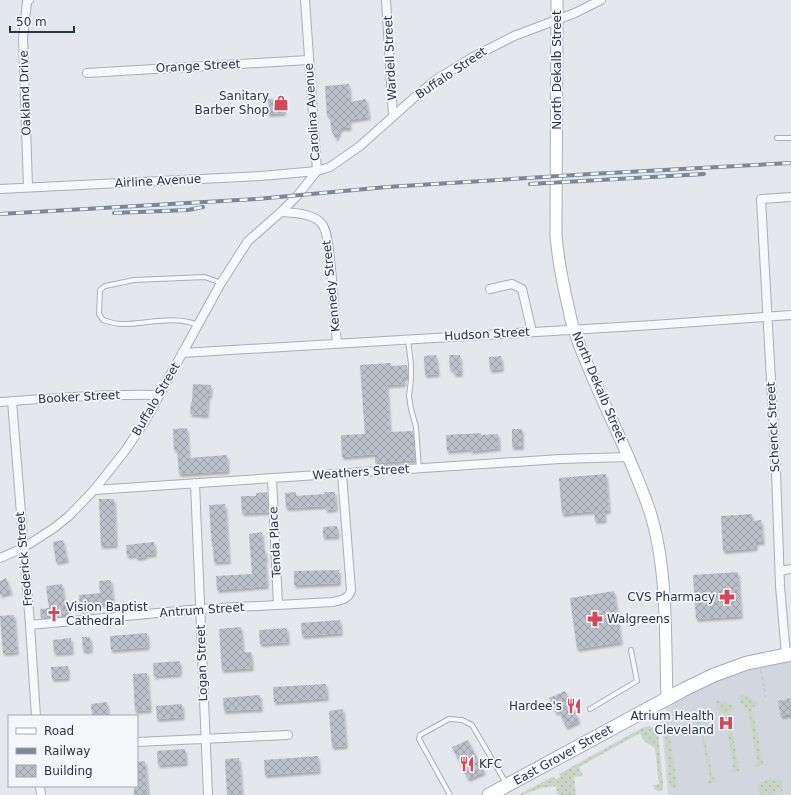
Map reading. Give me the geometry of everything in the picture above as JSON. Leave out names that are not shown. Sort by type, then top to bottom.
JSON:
[{"type":"main road","name":"North Dekalb Street","points":[[557,0],[556,235],[558,257],[574,329],[590,370],[629,457],[650,512],[662,569],[665,613],[667,698]]},
{"type":"main road","name":"East Grover Street","points":[[489,795],[667,698],[714,675],[747,663],[788,654]]},
{"type":"street","name":"Carolina Avenue","points":[[282,212],[317,171],[308,60],[305,0]]},
{"type":"street","name":"Wardell Street","points":[[386,0],[393,116]]},
{"type":"street","name":"Buffalo Street","points":[[317,171],[330,167],[360,146],[393,116],[437,80],[473,57],[514,36],[580,10],[601,0]]},
{"type":"street","name":"Oakland Drive","points":[[27,1],[23,38],[28,187]]},
{"type":"street","name":"Orange Street","points":[[87,72],[308,60]]},
{"type":"street","name":"Airline Avenue","points":[[0,189],[261,176],[317,171]]},
{"type":"street","name":"Schenck Street","points":[[788,654],[780,571],[761,199],[791,197]]},
{"type":"street","name":"Buffalo Street","points":[[0,558],[39,539],[69,516],[94,490],[125,451],[145,421],[221,283],[248,242],[282,212]]},
{"type":"street","name":"Kennedy Street","points":[[282,212],[301,214],[315,218],[322,224],[325,231],[330,263],[337,343]]},
{"type":"street","points":[[490,289],[512,284],[522,289],[532,332]]},
{"type":"street","name":"Hudson Street","points":[[182,353],[791,315]]},
{"type":"street","name":"Booker Street","points":[[0,402],[75,397],[158,395]]},
{"type":"street","name":"Frederick Street","points":[[12,401],[36,715]]},
{"type":"street","name":"Weathers Street","points":[[94,490],[560,459],[629,457]]},
{"type":"street","name":"Antrum Street","points":[[30,625],[200,609],[340,601],[351,593],[342,474]]},
{"type":"street","name":"Tenda Place","points":[[272,478],[278,605]]},
{"type":"street","name":"Logan Street","points":[[195,483],[208,795]]},
{"type":"street","points":[[780,571],[791,569]]},
{"type":"street","points":[[138,742],[288,735]]},
{"type":"lane","points":[[777,138],[791,138]]},
{"type":"lane","points":[[198,325],[192,323],[160,320],[120,324],[103,320],[99,314],[100,290],[105,286],[134,280],[205,277],[221,283]]},
{"type":"lane","points":[[408,339],[411,364],[409,396],[410,409],[416,427],[419,469]]},
{"type":"lane","points":[[590,709],[637,681],[631,650]]},
{"type":"lane","points":[[450,795],[419,739],[420,735],[450,719],[462,720],[472,725],[507,785]]},
{"type":"path","points":[[758,661],[766,699]]},
{"type":"shaded area","name":"Atrium Health Cleveland","points":[[791,654],[791,795],[668,795],[662,728],[662,717],[666,711],[667,698]]},
{"type":"green space","points":[[741,695],[746,695],[758,703],[752,708],[763,763],[762,765],[754,767],[757,759],[748,711],[739,698]]},
{"type":"green space","points":[[722,700],[734,707],[734,709],[729,713],[739,771],[731,773],[733,765],[725,717],[715,703]]},
{"type":"green space","points":[[703,708],[701,713],[701,723],[713,777],[717,781],[708,784],[710,777],[701,735],[694,731],[699,713]]},
{"type":"green space","points":[[666,718],[668,720],[677,784],[676,788],[671,787],[669,783],[665,730]]},
{"type":"green space","points":[[649,726],[654,727],[658,732],[663,784],[661,791],[656,790],[653,785],[659,784],[655,748],[644,741],[640,733],[579,767],[583,776],[574,777],[576,795],[557,795],[556,786],[541,788],[518,795],[552,777],[556,779],[560,777],[559,774],[642,728]]},
{"type":"green space","points":[[777,779],[782,784],[781,792],[759,794],[759,783],[766,780]]},
{"type":"building","points":[[349,84],[350,102],[366,99],[369,117],[349,120],[350,128],[341,128],[336,139],[331,129],[330,116],[327,116],[325,86]]},
{"type":"building","points":[[284,98],[284,113],[268,114],[268,99]]},
{"type":"building","points":[[436,355],[438,374],[425,375],[424,356]]},
{"type":"building","points":[[449,355],[460,355],[461,374],[454,374],[453,369],[450,370]]},
{"type":"building","points":[[501,356],[502,369],[490,370],[489,357]]},
{"type":"building","points":[[391,363],[391,366],[407,365],[408,377],[404,377],[404,384],[387,385],[390,432],[413,431],[415,460],[375,463],[375,454],[342,457],[341,435],[365,434],[360,365]]},
{"type":"building","points":[[193,384],[211,385],[210,396],[208,396],[207,415],[190,414]]},
{"type":"building","points":[[187,428],[189,458],[227,455],[228,471],[179,474],[177,449],[174,450],[173,429]]},
{"type":"building","points":[[512,429],[522,429],[522,447],[512,447]]},
{"type":"building","points":[[481,433],[481,435],[498,434],[499,448],[471,451],[471,449],[447,451],[446,435]]},
{"type":"building","points":[[606,474],[609,511],[604,511],[605,520],[595,521],[594,511],[562,514],[559,478]]},
{"type":"building","points":[[267,492],[268,512],[242,513],[241,496],[256,496],[256,493]]},
{"type":"building","points":[[296,492],[296,496],[335,492],[336,509],[326,510],[325,506],[286,508],[285,493]]},
{"type":"building","points":[[99,499],[114,499],[116,545],[101,546]]},
{"type":"building","points":[[225,504],[229,561],[214,562],[209,505]]},
{"type":"building","points":[[752,514],[752,521],[761,520],[763,542],[756,542],[756,548],[723,551],[721,516]]},
{"type":"building","points":[[337,526],[338,536],[323,537],[323,527]]},
{"type":"building","points":[[262,532],[263,550],[265,550],[266,560],[267,586],[217,590],[216,576],[252,574],[249,534]]},
{"type":"building","points":[[63,540],[67,560],[56,562],[53,542]]},
{"type":"building","points":[[154,542],[155,554],[136,558],[136,555],[127,556],[126,545]]},
{"type":"building","points":[[339,570],[339,583],[294,585],[294,571]]},
{"type":"building","points":[[738,572],[741,616],[696,619],[693,575]]},
{"type":"building","points":[[6,578],[11,592],[0,595],[0,581]]},
{"type":"building","points":[[111,580],[113,603],[91,605],[91,610],[80,610],[79,595],[100,593],[99,581]]},
{"type":"building","points":[[62,584],[68,616],[41,618],[40,609],[49,608],[46,586]]},
{"type":"building","points":[[614,591],[621,642],[577,649],[570,598]]},
{"type":"building","points":[[14,615],[17,652],[3,653],[0,616]]},
{"type":"building","points":[[340,620],[341,633],[302,636],[301,623]]},
{"type":"building","points":[[241,627],[243,652],[251,652],[252,668],[222,670],[219,629]]},
{"type":"building","points":[[287,628],[288,642],[260,644],[259,630]]},
{"type":"building","points":[[147,633],[148,647],[111,650],[110,636]]},
{"type":"building","points":[[82,637],[90,637],[91,650],[83,651]]},
{"type":"building","points":[[71,638],[72,652],[54,653],[53,640]]},
{"type":"building","points":[[180,661],[180,674],[154,676],[153,663]]},
{"type":"building","points":[[68,666],[68,678],[52,679],[51,667]]},
{"type":"building","points":[[147,673],[150,710],[135,711],[133,674]]},
{"type":"building","points":[[326,684],[327,698],[274,702],[273,687]]},
{"type":"building","points":[[565,691],[579,721],[566,727],[559,711],[556,713],[549,698]]},
{"type":"building","points":[[260,695],[261,709],[224,711],[223,698]]},
{"type":"building","points":[[791,698],[791,714],[781,716],[778,701]]},
{"type":"building","points":[[107,702],[108,715],[92,715],[91,704]]},
{"type":"building","points":[[182,704],[183,717],[157,719],[156,706]]},
{"type":"building","points":[[343,709],[346,746],[332,747],[329,711]]},
{"type":"building","points":[[468,740],[484,772],[468,779],[452,747]]},
{"type":"building","points":[[185,749],[186,763],[158,765],[157,751]]},
{"type":"building","points":[[318,756],[319,771],[265,775],[264,760]]},
{"type":"building","points":[[239,758],[242,795],[227,795],[225,759]]},
{"type":"building","points":[[145,761],[148,795],[134,795],[134,787],[138,787],[138,762]]},
{"type":"railway","points":[[0,214],[257,199],[387,187],[791,163]]},
{"type":"railway","points":[[530,184],[704,174]]},
{"type":"railway","points":[[114,213],[188,210],[203,207]]},
{"type":"place","name":"Sanitary Barber Shop","points":[[281,103]]},
{"type":"place","name":"CVS Pharmacy","points":[[727,597]]},
{"type":"place","name":"Vision Baptist Cathedral","points":[[54,614]]},
{"type":"place","name":"Walgreens","points":[[595,619]]},
{"type":"place","name":"Hardee's","points":[[574,706]]},
{"type":"place","name":"Atrium Health Cleveland","points":[[726,723]]},
{"type":"place","name":"KFC","points":[[467,764]]}]
